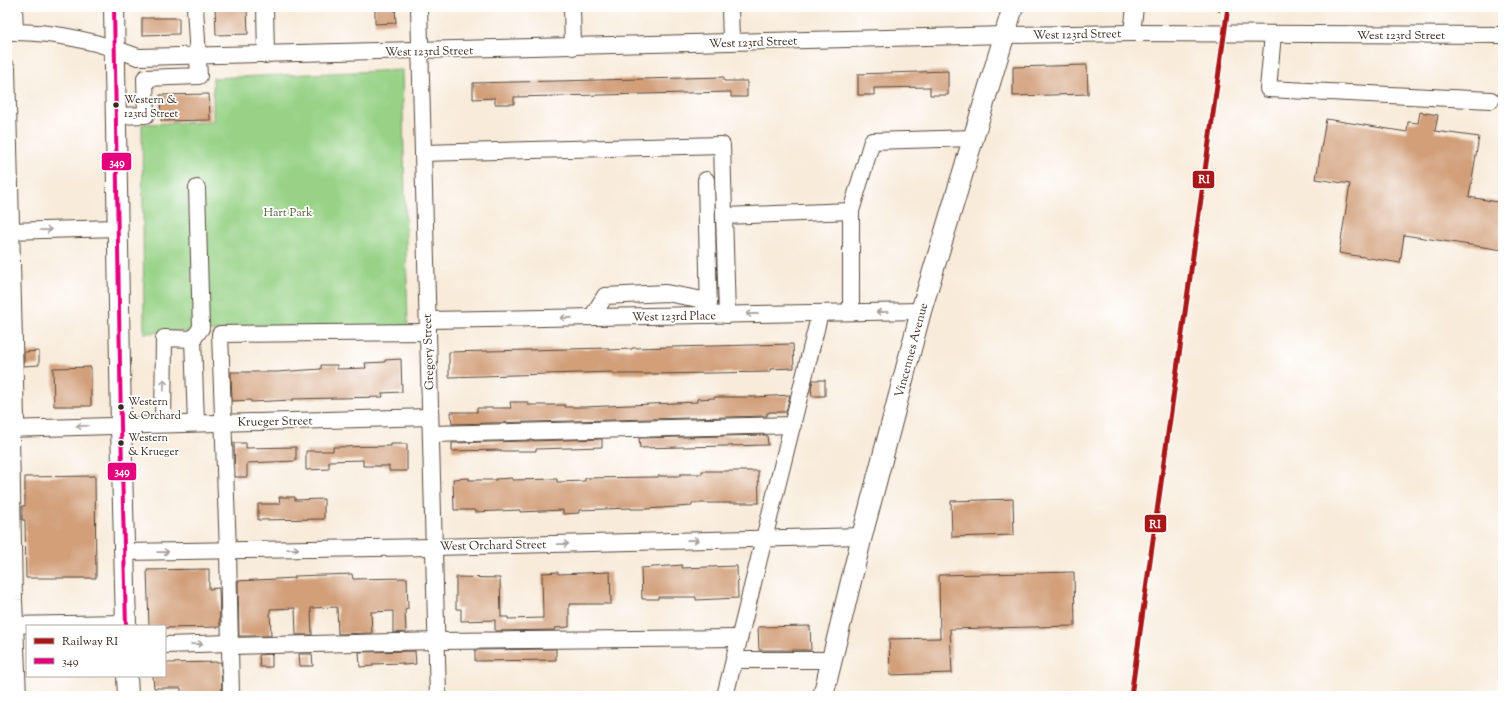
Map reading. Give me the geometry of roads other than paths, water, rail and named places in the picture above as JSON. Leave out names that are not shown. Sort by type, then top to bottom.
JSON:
[{"type":"main road","points":[[114,7],[126,624]]},
{"type":"main road","name":"Vincennes Avenue","points":[[823,696],[862,536],[921,311],[1006,35],[1013,7]]},
{"type":"main road","points":[[127,677],[128,696]]},
{"type":"street","points":[[11,32],[14,7]]},
{"type":"street","points":[[116,116],[146,115],[145,78],[198,76],[195,7]]},
{"type":"street","points":[[265,7],[266,54]]},
{"type":"street","name":"Gregory Street","points":[[419,7],[438,696]]},
{"type":"street","points":[[572,7],[573,47]]},
{"type":"street","points":[[730,7],[731,42]]},
{"type":"street","points":[[1132,33],[1135,7]]},
{"type":"street","name":"West 123rd Street","points":[[11,32],[23,32],[87,40],[138,57],[1006,35],[1132,33],[1503,35]]},
{"type":"street","points":[[1273,34],[1268,89],[1491,100]]},
{"type":"street","points":[[7,68],[10,327],[16,421],[10,429],[11,625],[18,696]]},
{"type":"street","points":[[851,312],[851,211],[872,141],[974,138]]},
{"type":"street","points":[[423,154],[722,146],[727,314]]},
{"type":"street","points":[[592,317],[605,296],[666,293],[709,308],[706,180]]},
{"type":"street","points":[[196,423],[193,339],[201,328],[197,188]]},
{"type":"street","points":[[724,216],[851,211]]},
{"type":"street","points":[[9,231],[118,228]]},
{"type":"street","name":"West 123rd Place","points":[[224,423],[220,334],[428,326],[592,317],[709,308],[727,314],[921,311]]},
{"type":"street","points":[[725,696],[820,313]]},
{"type":"street","points":[[163,424],[164,338],[193,339]]},
{"type":"street","name":"Krueger Street","points":[[121,425],[430,417]]},
{"type":"street","points":[[224,423],[230,696]]},
{"type":"street","points":[[10,429],[121,425]]},
{"type":"street","points":[[431,434],[793,425]]},
{"type":"street","name":"West Orchard Street","points":[[124,552],[434,547],[862,536]]},
{"type":"street","points":[[11,625],[126,624]]},
{"type":"street","points":[[166,645],[739,638]]},
{"type":"street","points":[[734,660],[832,660]]},
{"type":"rail line","name":"RI","points":[[1131,696],[1228,7]]},
{"type":"place","name":"Western & 123rd Street","points":[[116,105]]},
{"type":"place","name":"Western & Orchard","points":[[121,407]]},
{"type":"place","name":"Western & Krueger","points":[[121,443]]},
{"type":"park label","name":"Hart Park","points":[[288,212]]}]
